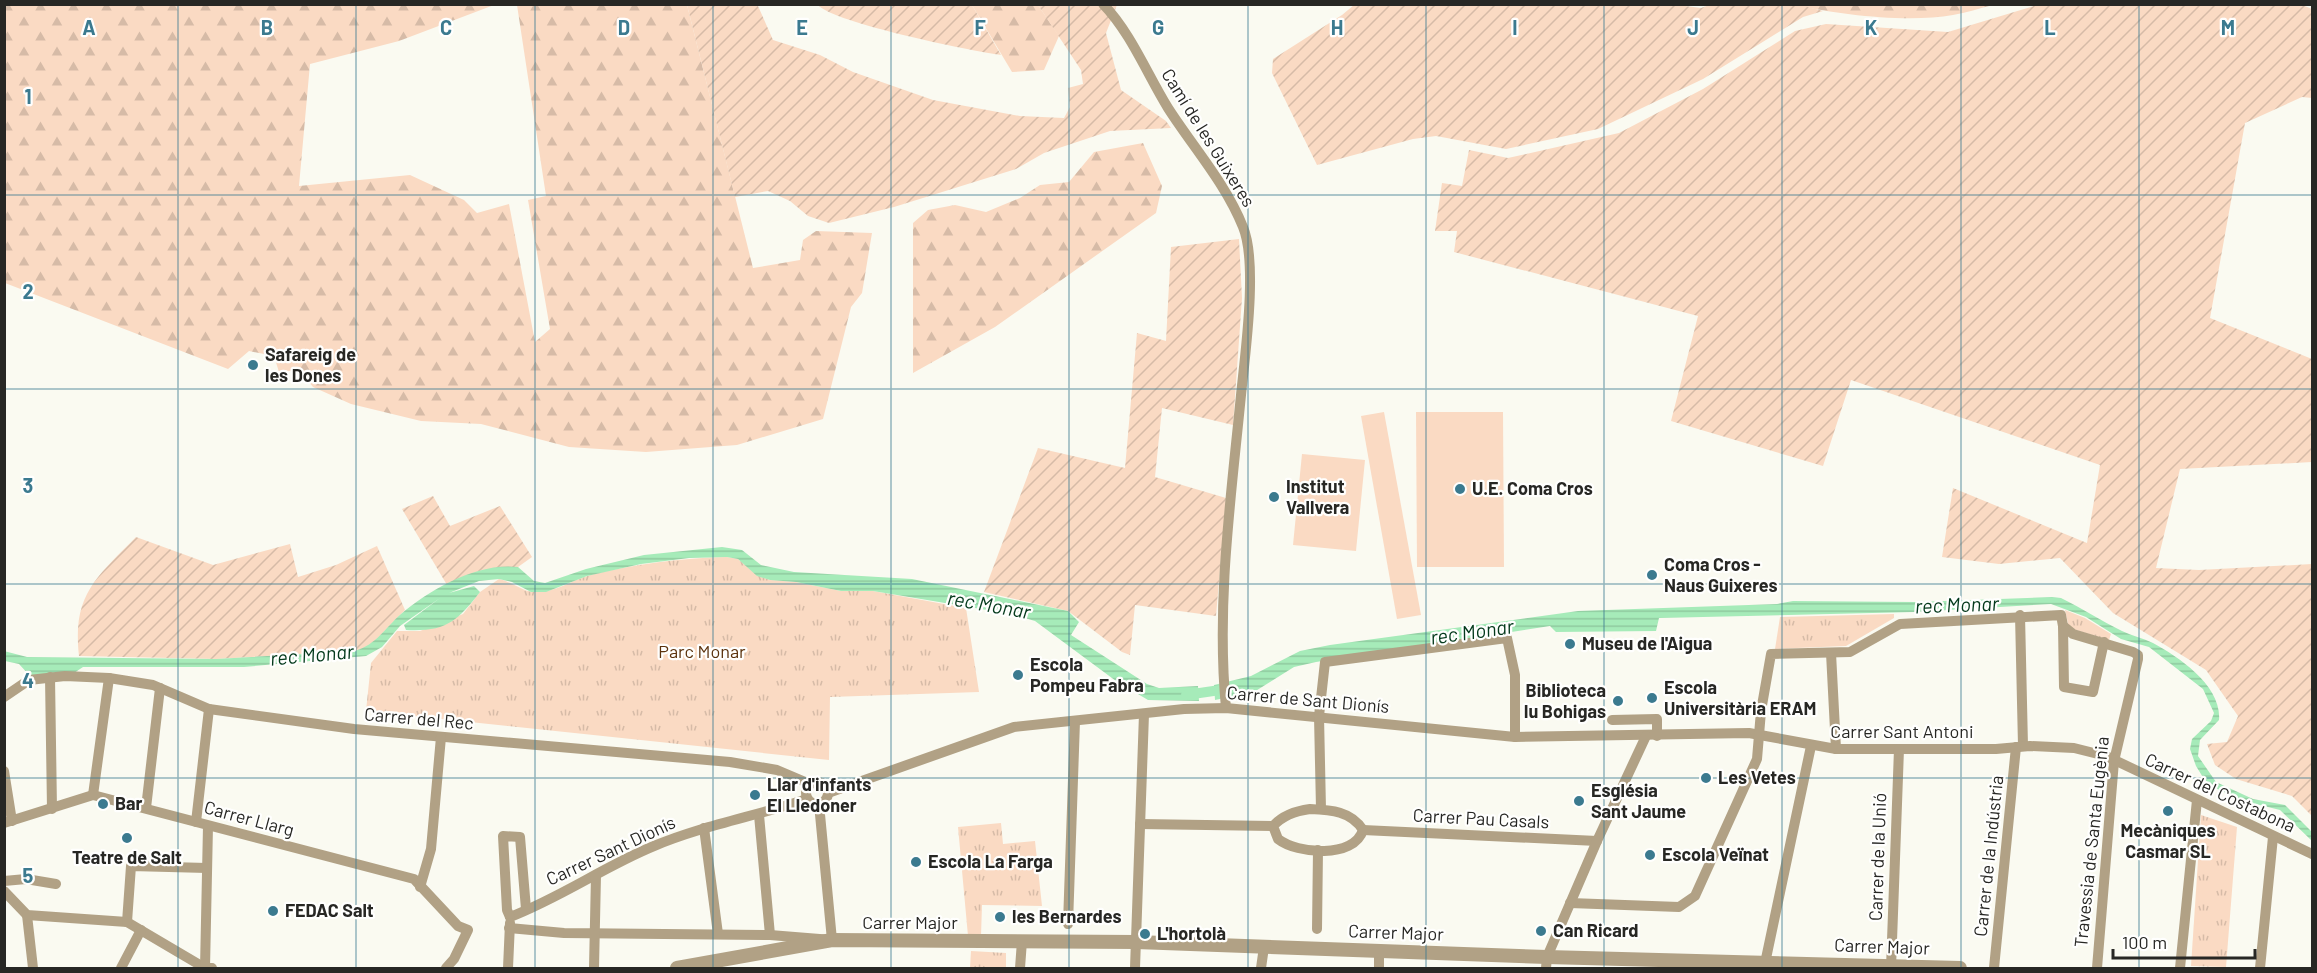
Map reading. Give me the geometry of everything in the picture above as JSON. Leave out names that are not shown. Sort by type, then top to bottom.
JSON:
[{"type":"street","name":"Camí de les Guixeres","points":[[1103,4],[1119,23],[1179,125],[1213,172],[1244,228],[1248,252],[1248,321],[1225,566],[1221,651],[1225,705]]},
{"type":"street","points":[[1570,903],[1679,907],[1695,896],[1757,759],[1761,711],[1771,654],[1850,652],[1900,624],[2020,615],[2061,615],[2064,687],[2093,692],[2104,642],[2073,634],[2063,626]]},
{"type":"street","name":"Carrer de la Indústria","points":[[1994,969],[2019,747],[2020,615]]},
{"type":"street","points":[[1320,809],[1319,716],[1325,662],[1507,638],[1515,675],[1515,736]]},
{"type":"street","name":"Travessia de Santa Eugènia","points":[[2097,969],[2114,761],[2138,659],[2138,655],[2133,652],[2104,642]]},
{"type":"street","points":[[1831,652],[1836,749]]},
{"type":"street","points":[[50,677],[52,809]]},
{"type":"street","name":"Carrer del Rec","points":[[4,697],[29,680],[50,677],[109,678],[160,688],[208,709],[354,729],[730,762],[777,770],[810,784]]},
{"type":"street","points":[[4,771],[8,822],[93,795],[109,678]]},
{"type":"street","points":[[146,808],[160,688]]},
{"type":"street","name":"Carrer de Sant Dionís","points":[[828,793],[1014,727],[1225,705],[1515,736],[1652,736]]},
{"type":"street","points":[[196,822],[208,709]]},
{"type":"street","points":[[1135,969],[1144,714]]},
{"type":"street","points":[[1546,963],[1597,841],[1652,736],[1657,719],[1612,720]]},
{"type":"street","points":[[1068,924],[1075,721]]},
{"type":"street","name":"Carrer Sant Antoni","points":[[1652,736],[1749,733],[1836,749],[2074,748],[2114,761]]},
{"type":"street","points":[[420,887],[430,849],[441,737]]},
{"type":"street","points":[[1764,965],[1811,746]]},
{"type":"street","name":"Carrer de la Unió","points":[[1891,967],[1899,748]]},
{"type":"street","name":"Carrer del Costabona","points":[[2114,761],[2313,854]]},
{"type":"street","points":[[817,782],[824,784],[828,793],[824,801],[819,804],[807,799],[806,791],[810,784],[817,782]]},
{"type":"street","name":"Carrer Llarg","points":[[93,795],[414,879],[458,926],[468,930],[454,958],[443,968]]},
{"type":"street","name":"Carrer Sant Dionís","points":[[510,916],[653,846],[704,828],[759,815],[807,799]]},
{"type":"street","points":[[2180,969],[2197,800]]},
{"type":"street","points":[[819,804],[832,940]]},
{"type":"street","points":[[1140,824],[1273,826],[1293,812],[1320,809],[1349,815],[1363,830],[1359,839],[1351,846],[1317,850],[1284,844],[1275,834],[1273,826]]},
{"type":"street","points":[[759,815],[770,935]]},
{"type":"street","points":[[205,968],[207,826]]},
{"type":"street","points":[[509,928],[537,932],[720,934],[704,828]]},
{"type":"street","name":"Carrer Pau Casals","points":[[1363,830],[1597,841]]},
{"type":"street","points":[[508,969],[510,916],[507,910],[503,836],[520,837],[526,909]]},
{"type":"street","points":[[2260,969],[2273,837]]},
{"type":"street","points":[[1317,850],[1317,929]]},
{"type":"street","points":[[127,921],[131,866],[207,868]]},
{"type":"street","points":[[594,969],[596,875]]},
{"type":"street","points":[[4,880],[26,879],[56,884]]},
{"type":"street","points":[[4,891],[27,915],[33,969]]},
{"type":"street","points":[[27,915],[127,921],[205,968],[212,969]]},
{"type":"street","points":[[121,969],[141,930]]},
{"type":"street","name":"Carrer Major","points":[[720,934],[832,940],[1136,942],[1264,946],[1379,951],[1546,963],[1960,969]]},
{"type":"street","name":"Carrer Major","points":[[677,969],[832,940]]},
{"type":"street","points":[[1020,969],[1022,941]]},
{"type":"street","points":[[1261,969],[1264,946]]},
{"type":"street","points":[[1379,951],[1379,969]]},
{"type":"green space","points":[[754,4],[758,6],[773,40],[820,55],[853,72],[933,100],[1020,116],[1064,118],[1070,107],[1068,88],[1083,84],[1081,70],[1038,5],[1117,5],[1106,33],[1121,90],[1166,121],[1171,128],[1110,131],[1044,153],[1016,169],[894,207],[829,223],[808,216],[790,201],[768,191],[735,197],[687,5]]},
{"type":"green space","points":[[1712,4],[1796,4],[1823,11],[1803,17],[1703,79],[1598,129],[1506,149],[1436,136],[1413,139],[1317,165],[1272,73],[1273,59],[1354,5],[1678,5],[1701,8]]},
{"type":"green space","points":[[2300,4],[2312,9],[2312,98],[2302,97],[2245,123],[2210,318],[2312,359],[2312,462],[2180,469],[2156,568],[2199,570],[2312,564],[2312,816],[2292,796],[2236,779],[2215,765],[2207,744],[2227,742],[2238,716],[2206,670],[2113,613],[2060,558],[1999,564],[1942,557],[1953,488],[2087,543],[2100,465],[1851,380],[1823,466],[1671,421],[1698,316],[1454,252],[1457,231],[1435,231],[1442,183],[1462,186],[1469,150],[1508,158],[1619,133],[1703,89],[1795,31],[1826,24],[1948,32],[2037,5]]},
{"type":"green space","points":[[4,5],[494,5],[399,41],[310,64],[299,186],[410,175],[464,200],[477,213],[509,204],[535,342],[550,329],[528,200],[546,196],[517,5],[687,5],[753,268],[800,260],[803,240],[816,231],[872,233],[862,293],[851,307],[823,419],[737,445],[646,452],[569,447],[481,424],[421,421],[351,404],[313,387],[299,370],[279,372],[274,356],[249,351],[228,369],[5,283]]},
{"type":"green space","points":[[818,5],[972,5],[1001,55],[875,28],[829,12]]},
{"type":"green space","points":[[972,5],[1038,5],[1059,36],[1044,70],[1012,72]]},
{"type":"green space","points":[[1796,5],[1993,5],[1953,15],[1895,18],[1853,15]]},
{"type":"green space","points":[[1143,143],[1162,186],[1156,213],[995,327],[913,373],[913,223],[928,210],[955,205],[986,212],[1020,198],[1040,185],[1069,182],[1094,152]]},
{"type":"green space","points":[[1239,239],[1242,298],[1233,425],[1162,408],[1155,477],[1226,498],[1216,616],[1135,605],[1130,655],[1122,652],[1068,611],[984,592],[1038,448],[1125,468],[1137,333],[1166,341],[1171,247]]},
{"type":"green space","points":[[1384,412],[1421,615],[1397,619],[1361,416]]},
{"type":"green space","name":"U.E. Coma Cros","points":[[1416,412],[1503,412],[1504,567],[1417,567]]},
{"type":"green space","points":[[1302,454],[1365,460],[1356,551],[1293,545]]},
{"type":"green space","points":[[433,496],[450,526],[500,506],[532,557],[518,567],[479,571],[447,585],[402,509]]},
{"type":"green space","points":[[136,537],[213,565],[290,544],[298,577],[336,565],[377,546],[405,610],[370,646],[355,651],[216,659],[79,656],[79,617],[90,588]]},
{"type":"green space","name":"Parc Monar","points":[[727,557],[738,559],[757,575],[770,580],[796,582],[841,591],[873,591],[966,608],[979,692],[830,697],[829,760],[366,711],[371,663],[397,631],[420,631],[463,614],[480,592],[499,579],[529,591],[541,592],[590,575],[624,568],[675,560]]},
{"type":"green space","points":[[2065,610],[2085,618],[2111,634],[2109,640],[2069,628]]},
{"type":"green space","points":[[1894,614],[1894,618],[1846,646],[1775,649],[1780,617]]},
{"type":"green space","points":[[2201,815],[2237,827],[2226,967],[2191,966]]},
{"type":"green space","points":[[1001,823],[1003,844],[1035,841],[1042,906],[982,905],[981,936],[968,936],[958,827]]},
{"type":"green space","points":[[971,951],[1006,953],[1006,968],[970,968]]},
{"type":"water","points":[[722,547],[742,550],[761,565],[794,572],[912,579],[1068,611],[1079,622],[1071,635],[1147,684],[1159,688],[1198,686],[1199,701],[1148,700],[1116,681],[1035,621],[1011,614],[873,591],[841,591],[796,582],[770,580],[757,576],[738,559],[727,557],[689,558],[641,564],[587,576],[546,592],[531,592],[512,582],[499,579],[479,581],[449,593],[474,586],[480,592],[457,618],[440,627],[406,630],[404,625],[440,598],[400,626],[382,647],[366,656],[244,667],[83,667],[74,673],[30,676],[19,664],[5,661],[4,651],[27,657],[216,659],[355,651],[375,640],[401,614],[426,595],[471,573],[487,569],[518,567],[534,581],[545,583],[586,569],[644,555]]},
{"type":"water","points":[[2061,598],[2122,631],[2153,643],[2175,656],[2197,674],[2214,696],[2219,720],[2200,740],[2198,756],[2216,782],[2253,799],[2285,805],[2312,832],[2312,841],[2280,810],[2244,801],[2213,787],[2204,779],[2190,749],[2192,739],[2211,721],[2214,713],[2203,689],[2149,647],[2121,639],[2086,617],[2051,604],[1914,612],[1659,618],[1656,631],[1556,632],[1550,626],[1316,662],[1294,667],[1254,692],[1215,700],[1214,685],[1251,676],[1300,651],[1578,611],[1777,604],[1793,601],[1916,602]]},
{"type":"waterway","name":"rec Monar","points":[[1186,695],[1227,689]]},
{"type":"place","name":"Safareig de les Dones","points":[[253,365]]},
{"type":"place","name":"U.E. Coma Cros","points":[[1460,489]]},
{"type":"place","name":"Institut Vallvera","points":[[1274,497]]},
{"type":"place","name":"Coma Cros - Naus Guixeres","points":[[1652,575]]},
{"type":"place","name":"Museu de l'Aigua","points":[[1570,644]]},
{"type":"place","name":"Escola Pompeu Fabra","points":[[1018,675]]},
{"type":"place","name":"Escola Universitària ERAM","points":[[1652,698]]},
{"type":"place","name":"Biblioteca Iu Bohigas","points":[[1618,701]]},
{"type":"place","name":"Les Vetes","points":[[1706,778]]},
{"type":"place","name":"Llar d'infants El Lledoner","points":[[755,795]]},
{"type":"place","name":"Església Sant Jaume","points":[[1579,801]]},
{"type":"place","name":"Bar","points":[[103,804]]},
{"type":"place","name":"Mecàniques Casmar SL","points":[[2168,811]]},
{"type":"place","name":"Teatre de Salt","points":[[127,838]]},
{"type":"place","name":"Escola Veïnat","points":[[1650,855]]},
{"type":"place","name":"Escola La Farga","points":[[916,862]]},
{"type":"place","name":"FEDAC Salt","points":[[273,911]]},
{"type":"place","name":"les Bernardes","points":[[1000,917]]},
{"type":"place","name":"Can Ricard","points":[[1541,931]]},
{"type":"place","name":"L'hortolà","points":[[1145,934]]}]
